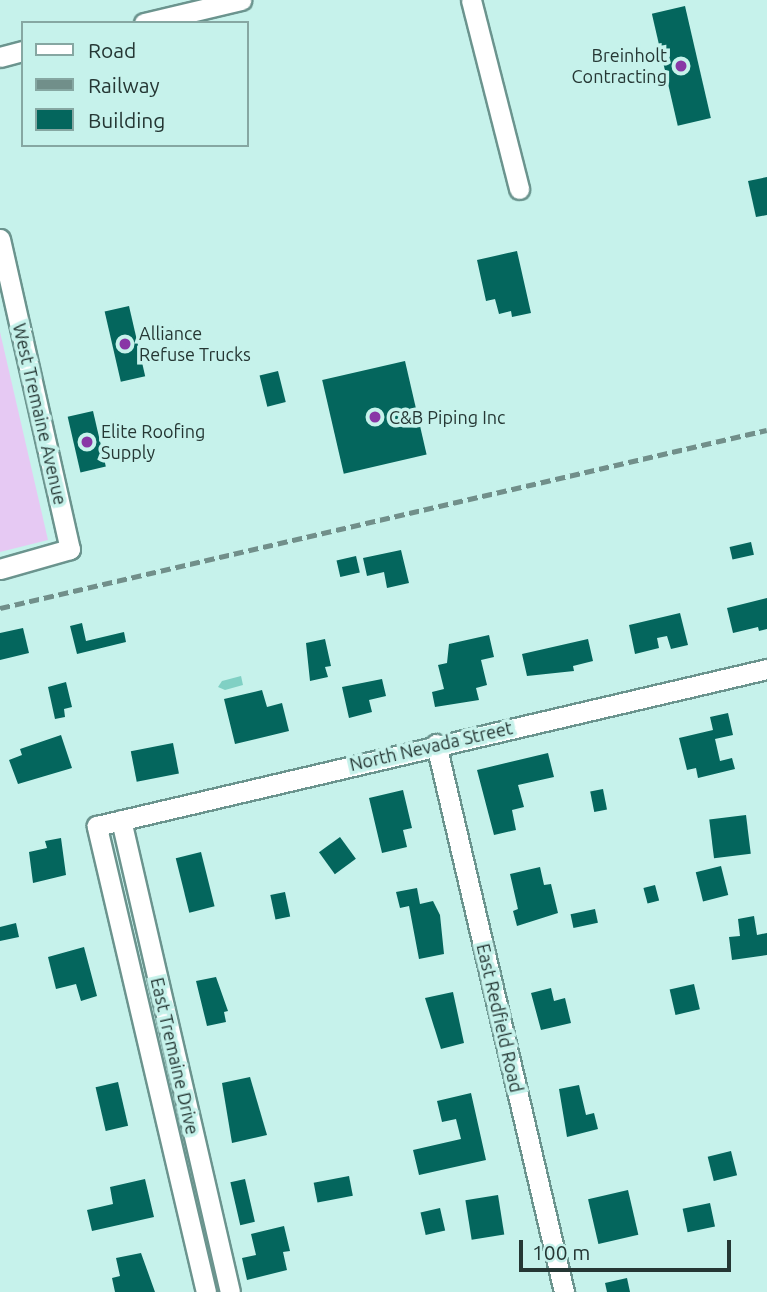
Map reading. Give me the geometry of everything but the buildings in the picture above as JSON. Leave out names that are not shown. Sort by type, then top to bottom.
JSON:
[{"type":"street","points":[[152,21],[241,0]]},
{"type":"street","points":[[471,0],[519,189]]},
{"type":"street","points":[[0,57],[21,52]]},
{"type":"street","name":"West Tremaine Avenue","points":[[0,239],[70,549],[0,569]]},
{"type":"street","name":"North Nevada Street","points":[[97,826],[436,744],[766,673]]},
{"type":"street","name":"East Redfield Road","points":[[436,744],[564,1292]]},
{"type":"street","name":"East Tremaine Drive","points":[[121,820],[230,1292]]},
{"type":"street","name":"East Tremaine Drive","points":[[97,826],[206,1292]]},
{"type":"street","points":[[177,1169],[200,1164]]},
{"type":"shaded area","points":[[0,332],[48,540],[0,552]]},
{"type":"shaded area","points":[[241,676],[243,685],[225,690],[218,687],[222,681]]},
{"type":"railway","points":[[0,608],[767,430]]},
{"type":"place","name":"Breinholt Contracting","points":[[681,66]]},
{"type":"place","name":"Alliance Refuse Trucks","points":[[125,344]]},
{"type":"place","name":"C&B Piping Inc","points":[[375,417]]},
{"type":"place","name":"Elite Roofing Supply","points":[[87,442]]}]
